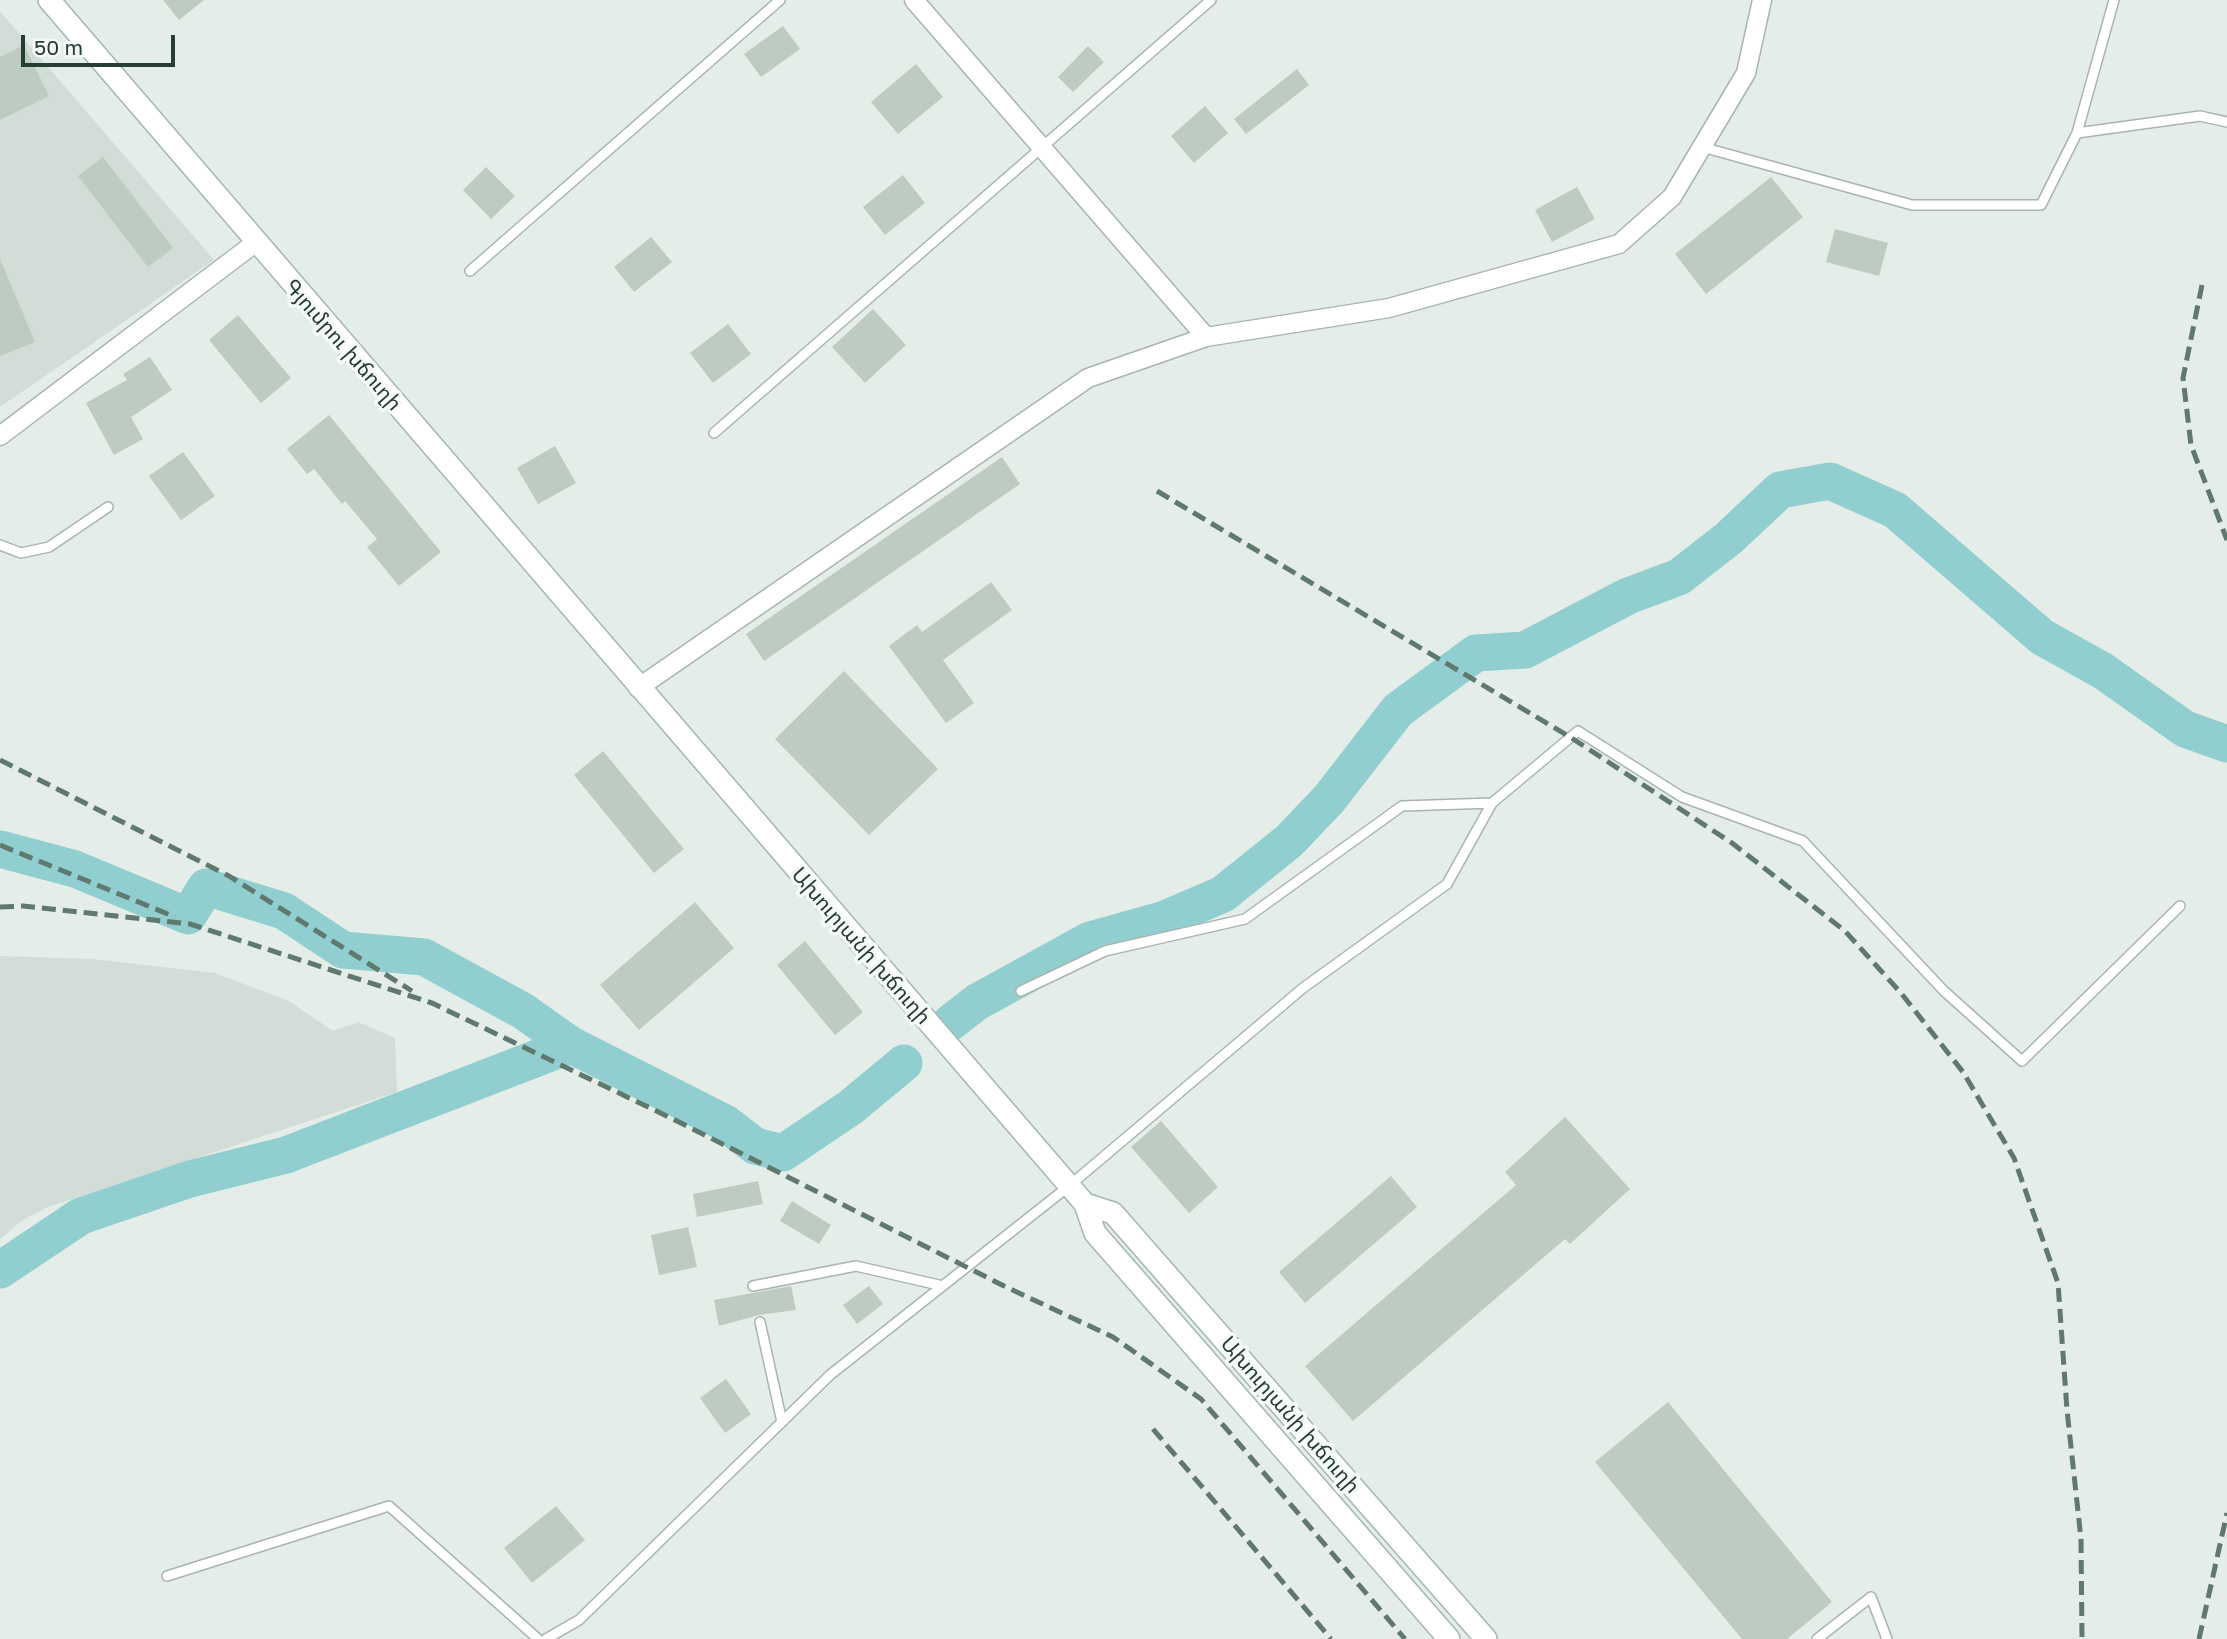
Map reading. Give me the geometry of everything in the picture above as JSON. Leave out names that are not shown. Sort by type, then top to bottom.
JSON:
[{"type":"main road","name":"Գյումրու խճուղի","points":[[49,0],[638,688]]},
{"type":"main road","name":"Ախուրյանի խճուղի","points":[[638,688],[1085,1204],[1095,1233],[1449,1639]]},
{"type":"main road","name":"Ախուրյանի խճուղի","points":[[1085,1204],[1113,1213],[1486,1639]]},
{"type":"street","points":[[914,0],[1206,337]]},
{"type":"street","points":[[638,688],[1087,378],[1206,337],[1389,308],[1619,244],[1672,197],[1746,73],[1762,0]]},
{"type":"street","points":[[0,436],[255,243]]},
{"type":"lane","points":[[470,271],[780,0]]},
{"type":"lane","points":[[714,433],[1211,0]]},
{"type":"lane","points":[[1702,147],[1912,205],[2041,205],[2077,133],[2114,0]]},
{"type":"lane","points":[[2077,133],[2200,116],[2227,122]]},
{"type":"lane","points":[[0,545],[21,553],[49,547],[108,507]]},
{"type":"lane","points":[[546,1639],[579,1620],[830,1375],[1069,1186],[1303,988],[1447,884],[1492,803],[1578,731],[1682,797],[1803,841],[1944,991],[2022,1061],[2180,906]]},
{"type":"lane","points":[[1021,991],[1105,951],[1245,919],[1402,806],[1492,803]]},
{"type":"lane","points":[[753,1286],[856,1266],[943,1286]]},
{"type":"lane","points":[[760,1322],[782,1422]]},
{"type":"lane","points":[[167,1576],[389,1506],[538,1639]]},
{"type":"lane","points":[[1818,1639],[1871,1597],[1887,1639]]},
{"type":"shaded area","points":[[0,11],[214,260],[0,407]]},
{"type":"shaded area","points":[[0,956],[93,959],[215,973],[289,1001],[333,1031],[358,1022],[395,1038],[397,1092],[48,1207],[23,1220],[0,1239]]},
{"type":"building","points":[[163,0],[204,0],[179,20]]},
{"type":"building","points":[[783,26],[800,49],[761,77],[744,54]]},
{"type":"building","points":[[24,45],[49,96],[0,120],[0,57]]},
{"type":"building","points":[[1088,46],[1104,62],[1073,92],[1058,77]]},
{"type":"building","points":[[916,64],[943,97],[898,134],[871,102]]},
{"type":"building","points":[[1297,69],[1309,85],[1246,134],[1234,119]]},
{"type":"building","points":[[1205,106],[1228,133],[1194,163],[1171,136]]},
{"type":"building","points":[[103,157],[173,248],[148,267],[78,176]]},
{"type":"building","points":[[486,167],[515,196],[491,219],[463,190]]},
{"type":"building","points":[[903,175],[925,203],[885,235],[863,207]]},
{"type":"building","points":[[1771,177],[1803,217],[1706,294],[1675,254]]},
{"type":"building","points":[[1577,187],[1595,219],[1552,242],[1535,210]]},
{"type":"building","points":[[1835,229],[1888,243],[1879,276],[1826,262]]},
{"type":"building","points":[[651,237],[672,262],[634,292],[614,267]]},
{"type":"building","points":[[0,259],[35,342],[0,356]]},
{"type":"building","points":[[873,309],[906,345],[865,383],[832,347]]},
{"type":"building","points":[[238,315],[291,378],[261,403],[209,340]]},
{"type":"building","points":[[728,324],[751,354],[713,383],[690,353]]},
{"type":"building","points":[[150,357],[172,390],[131,417],[143,439],[114,455],[86,403],[127,380],[123,374]]},
{"type":"building","points":[[329,415],[441,552],[399,586],[367,547],[377,539],[345,501],[342,504],[314,469],[307,474],[287,449]]},
{"type":"building","points":[[555,446],[576,483],[538,504],[517,468]]},
{"type":"building","points":[[183,452],[215,496],[181,520],[149,476]]},
{"type":"building","points":[[1002,457],[1020,484],[764,661],[746,634]]},
{"type":"building","points":[[991,582],[1012,610],[943,660],[974,703],[946,723],[889,646],[917,625],[922,632]]},
{"type":"building","points":[[844,671],[938,769],[869,835],[775,739]]},
{"type":"building","points":[[603,751],[684,849],[654,873],[574,775]]},
{"type":"building","points":[[695,902],[734,948],[639,1030],[600,985]]},
{"type":"building","points":[[805,941],[863,1012],[835,1035],[777,965]]},
{"type":"building","points":[[1565,1117],[1630,1189],[1570,1244],[1565,1239],[1353,1421],[1305,1366],[1516,1185],[1505,1172]]},
{"type":"building","points":[[1161,1121],[1218,1187],[1189,1213],[1131,1147]]},
{"type":"building","points":[[1391,1176],[1417,1207],[1305,1303],[1279,1272]]},
{"type":"building","points":[[758,1181],[763,1204],[697,1217],[693,1194]]},
{"type":"building","points":[[792,1201],[831,1225],[819,1244],[780,1221]]},
{"type":"building","points":[[688,1227],[697,1267],[659,1275],[651,1235]]},
{"type":"building","points":[[791,1286],[796,1310],[759,1315],[719,1326],[714,1300]]},
{"type":"building","points":[[869,1286],[883,1304],[857,1324],[843,1305]]},
{"type":"building","points":[[726,1379],[751,1414],[725,1433],[700,1398]]},
{"type":"building","points":[[1668,1402],[1832,1602],[1787,1639],[1742,1639],[1595,1462]]},
{"type":"building","points":[[556,1506],[585,1540],[532,1583],[504,1548]]},
{"type":"waterway","points":[[950,1023],[977,1002],[1090,940],[1165,919],[1223,894],[1289,841],[1329,799],[1398,710],[1476,653],[1525,650],[1628,596],[1679,577],[1729,538],[1780,490],[1830,481],[1895,510],[2042,637],[2103,671],[2185,729],[2227,744]]},
{"type":"waterway","points":[[0,849],[75,869],[188,916],[206,887],[284,911],[343,950],[424,957],[523,1011],[571,1045],[725,1123],[755,1146],[783,1153],[851,1107],[904,1063]]},
{"type":"waterway","points":[[0,1270],[81,1216],[190,1179],[286,1155],[571,1045]]},
{"type":"railway","points":[[2202,285],[2183,378],[2191,445],[2227,540]]},
{"type":"railway","points":[[1157,491],[1570,737],[1732,843],[1845,931],[1901,993],[1963,1072],[2014,1158],[2058,1283],[2067,1410],[2081,1539],[2082,1639]]},
{"type":"railway","points":[[0,760],[229,876],[412,991]]},
{"type":"railway","points":[[0,845],[175,917]]},
{"type":"railway","points":[[0,907],[23,906],[190,924],[432,1003],[673,1119],[1004,1286],[1113,1337],[1201,1399],[1405,1639]]},
{"type":"railway","points":[[1153,1429],[1331,1639]]},
{"type":"railway","points":[[2199,1639],[2227,1513]]}]
